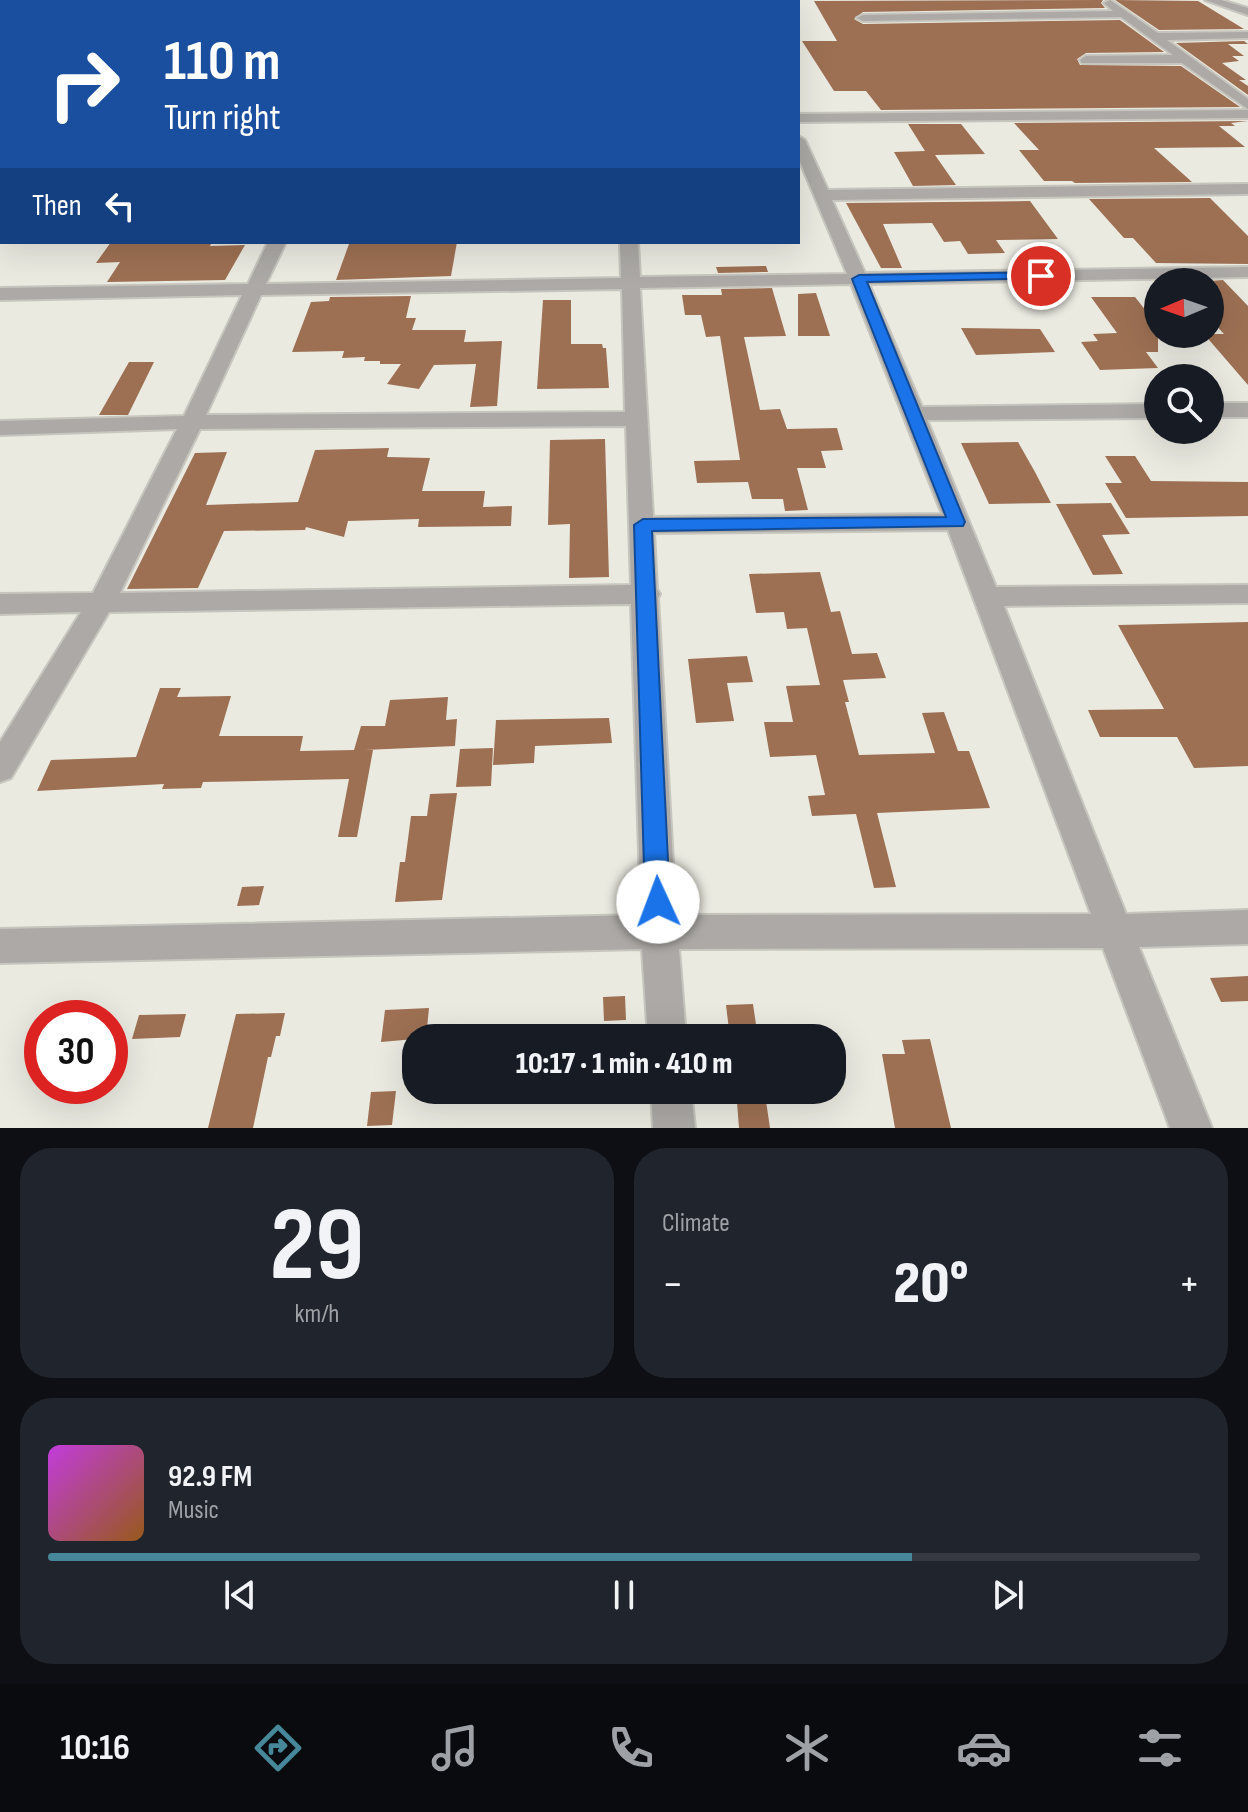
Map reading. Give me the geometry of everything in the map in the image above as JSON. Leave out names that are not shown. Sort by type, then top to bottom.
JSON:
[{"type":"street","points":[[1105,0],[1248,105]]},
{"type":"street","points":[[1210,0],[1245,9]]},
{"type":"street","points":[[863,18],[1123,14]]},
{"type":"street","points":[[1156,37],[1248,35]]},
{"type":"street","points":[[1086,60],[1188,59]]},
{"type":"street","points":[[800,118],[1248,114]]},
{"type":"street","points":[[800,145],[859,279],[987,597],[1191,1128]]},
{"type":"street","points":[[822,195],[1248,189]]},
{"type":"street","points":[[0,769],[103,600],[276,244]]},
{"type":"street","points":[[629,244],[647,594],[659,932],[666,1024]]},
{"type":"street","points":[[0,294],[1248,272]]},
{"type":"street","points":[[1224,410],[1248,410]]},
{"type":"street","points":[[913,414],[1144,411]]},
{"type":"street","points":[[0,428],[192,422],[639,419]]},
{"type":"street","points":[[643,525],[957,522]]},
{"type":"street","points":[[0,604],[103,600],[647,594]]},
{"type":"street","points":[[987,597],[1248,594]]},
{"type":"street","points":[[0,946],[659,932],[1114,931],[1248,927]]},
{"type":"street","points":[[672,1104],[674,1128]]},
{"type":"building","points":[[1103,0],[1101,3],[1105,8],[863,12],[854,19],[863,24],[1120,20],[1164,52],[1086,53],[1077,59],[1080,65],[1181,66],[1240,107],[881,110],[866,91],[834,91],[802,41],[837,41],[814,1]]},
{"type":"building","points":[[1115,0],[1198,1],[1244,29],[1159,30]]},
{"type":"building","points":[[1244,41],[1248,44],[1228,44],[1244,56],[1232,56],[1239,61],[1222,63],[1246,80],[1239,80],[1248,86],[1248,95],[1176,43]]},
{"type":"building","points":[[1248,121],[1231,123],[1235,126],[1219,126],[1245,147],[1154,148],[1192,182],[1075,183],[1044,181],[1019,150],[1039,150],[1014,123]]},
{"type":"building","points":[[908,124],[961,124],[985,154],[935,155],[956,185],[913,186],[894,152],[925,151]]},
{"type":"building","points":[[1210,198],[1248,236],[1248,264],[1156,263],[1133,238],[1124,238],[1089,199]]},
{"type":"building","points":[[1030,201],[1058,239],[996,240],[1005,253],[968,254],[960,241],[944,242],[932,223],[883,224],[902,268],[881,268],[846,203]]},
{"type":"building","points":[[110,244],[245,245],[225,280],[107,282],[120,262],[96,263]]},
{"type":"building","points":[[349,244],[457,244],[451,276],[336,280]]},
{"type":"building","points":[[766,266],[768,272],[718,273],[716,267]]},
{"type":"building","points":[[1224,281],[1248,306],[1248,385],[1216,348],[1224,348]]},
{"type":"building","points":[[772,288],[786,336],[744,337],[760,410],[780,409],[787,429],[837,428],[843,450],[821,451],[826,468],[797,468],[808,510],[785,511],[783,499],[752,499],[748,482],[697,483],[694,461],[740,460],[720,336],[706,337],[701,315],[685,315],[682,295],[722,295],[721,289]]},
{"type":"building","points":[[816,293],[830,336],[798,336],[798,294]]},
{"type":"building","points":[[411,296],[406,318],[416,318],[412,330],[466,330],[464,342],[502,341],[497,406],[470,407],[476,364],[434,365],[419,389],[387,384],[401,364],[364,361],[365,357],[342,358],[344,351],[292,352],[311,302],[329,301],[330,297]]},
{"type":"building","points":[[1091,297],[1135,297],[1144,308],[1144,348],[1158,348],[1158,352],[1146,352],[1155,364],[1144,364],[1144,368],[1100,370],[1081,342],[1098,341],[1093,334],[1117,333]]},
{"type":"building","points":[[543,300],[571,300],[571,344],[602,344],[606,348],[609,388],[537,389]]},
{"type":"building","points":[[961,328],[1040,329],[1055,352],[976,355]]},
{"type":"building","points":[[129,362],[154,362],[128,415],[99,415]]},
{"type":"building","points":[[605,439],[609,577],[569,578],[570,524],[548,525],[550,440]]},
{"type":"building","points":[[1018,442],[1051,503],[989,504],[961,443]]},
{"type":"building","points":[[389,448],[387,457],[430,458],[422,491],[485,491],[483,507],[512,506],[511,526],[418,527],[419,519],[348,521],[344,537],[306,527],[305,530],[224,531],[198,588],[127,589],[195,453],[227,452],[206,505],[298,502],[315,450]]},
{"type":"building","points":[[1105,456],[1135,456],[1151,481],[1248,482],[1248,516],[1126,518],[1105,483],[1122,483]]},
{"type":"building","points":[[1111,503],[1130,534],[1102,535],[1123,574],[1093,575],[1056,504]]},
{"type":"building","points":[[820,572],[831,612],[840,611],[852,654],[877,653],[886,678],[843,680],[849,702],[845,702],[859,755],[935,753],[922,713],[944,712],[958,751],[969,751],[990,808],[877,813],[896,887],[874,888],[856,814],[812,816],[808,796],[825,795],[816,755],[770,757],[764,722],[793,722],[786,686],[820,685],[807,628],[787,629],[784,612],[756,613],[749,574]]},
{"type":"building","points":[[1248,622],[1248,766],[1194,768],[1177,737],[1100,737],[1088,710],[1164,709],[1118,625]]},
{"type":"building","points":[[747,656],[753,682],[727,683],[734,721],[696,723],[688,659]]},
{"type":"building","points":[[160,688],[181,688],[177,697],[231,696],[219,736],[303,736],[300,751],[354,750],[361,726],[385,726],[390,700],[448,697],[446,720],[457,719],[455,746],[365,750],[373,750],[357,837],[338,837],[349,779],[203,782],[201,788],[162,789],[164,784],[37,791],[51,760],[136,757]]},
{"type":"building","points":[[609,718],[612,743],[535,746],[534,763],[493,765],[496,720]]},
{"type":"building","points":[[493,748],[491,786],[456,787],[460,749]]},
{"type":"building","points":[[457,793],[442,900],[395,902],[400,862],[405,862],[411,816],[427,816],[430,794]]},
{"type":"building","points":[[264,886],[259,905],[237,906],[242,887]]},
{"type":"building","points":[[1248,976],[1248,1001],[1221,1002],[1210,978]]},
{"type":"building","points":[[625,996],[626,1020],[604,1021],[603,997]]},
{"type":"building","points":[[753,1004],[756,1024],[728,1024],[726,1005]]},
{"type":"building","points":[[429,1008],[427,1024],[402,1024],[402,1040],[381,1042],[385,1010]]},
{"type":"building","points":[[285,1013],[280,1036],[276,1036],[271,1057],[268,1057],[253,1128],[208,1128],[236,1014]]},
{"type":"building","points":[[186,1014],[180,1037],[132,1039],[139,1015]]},
{"type":"building","points":[[930,1039],[951,1128],[895,1128],[882,1054],[905,1054],[902,1040]]},
{"type":"building","points":[[396,1091],[392,1125],[367,1126],[371,1092]]},
{"type":"building","points":[[737,1104],[766,1104],[770,1128],[739,1128]]},
{"type":"route","points":[[658,902],[643,525],[957,522],[859,279],[1041,276]]}]
